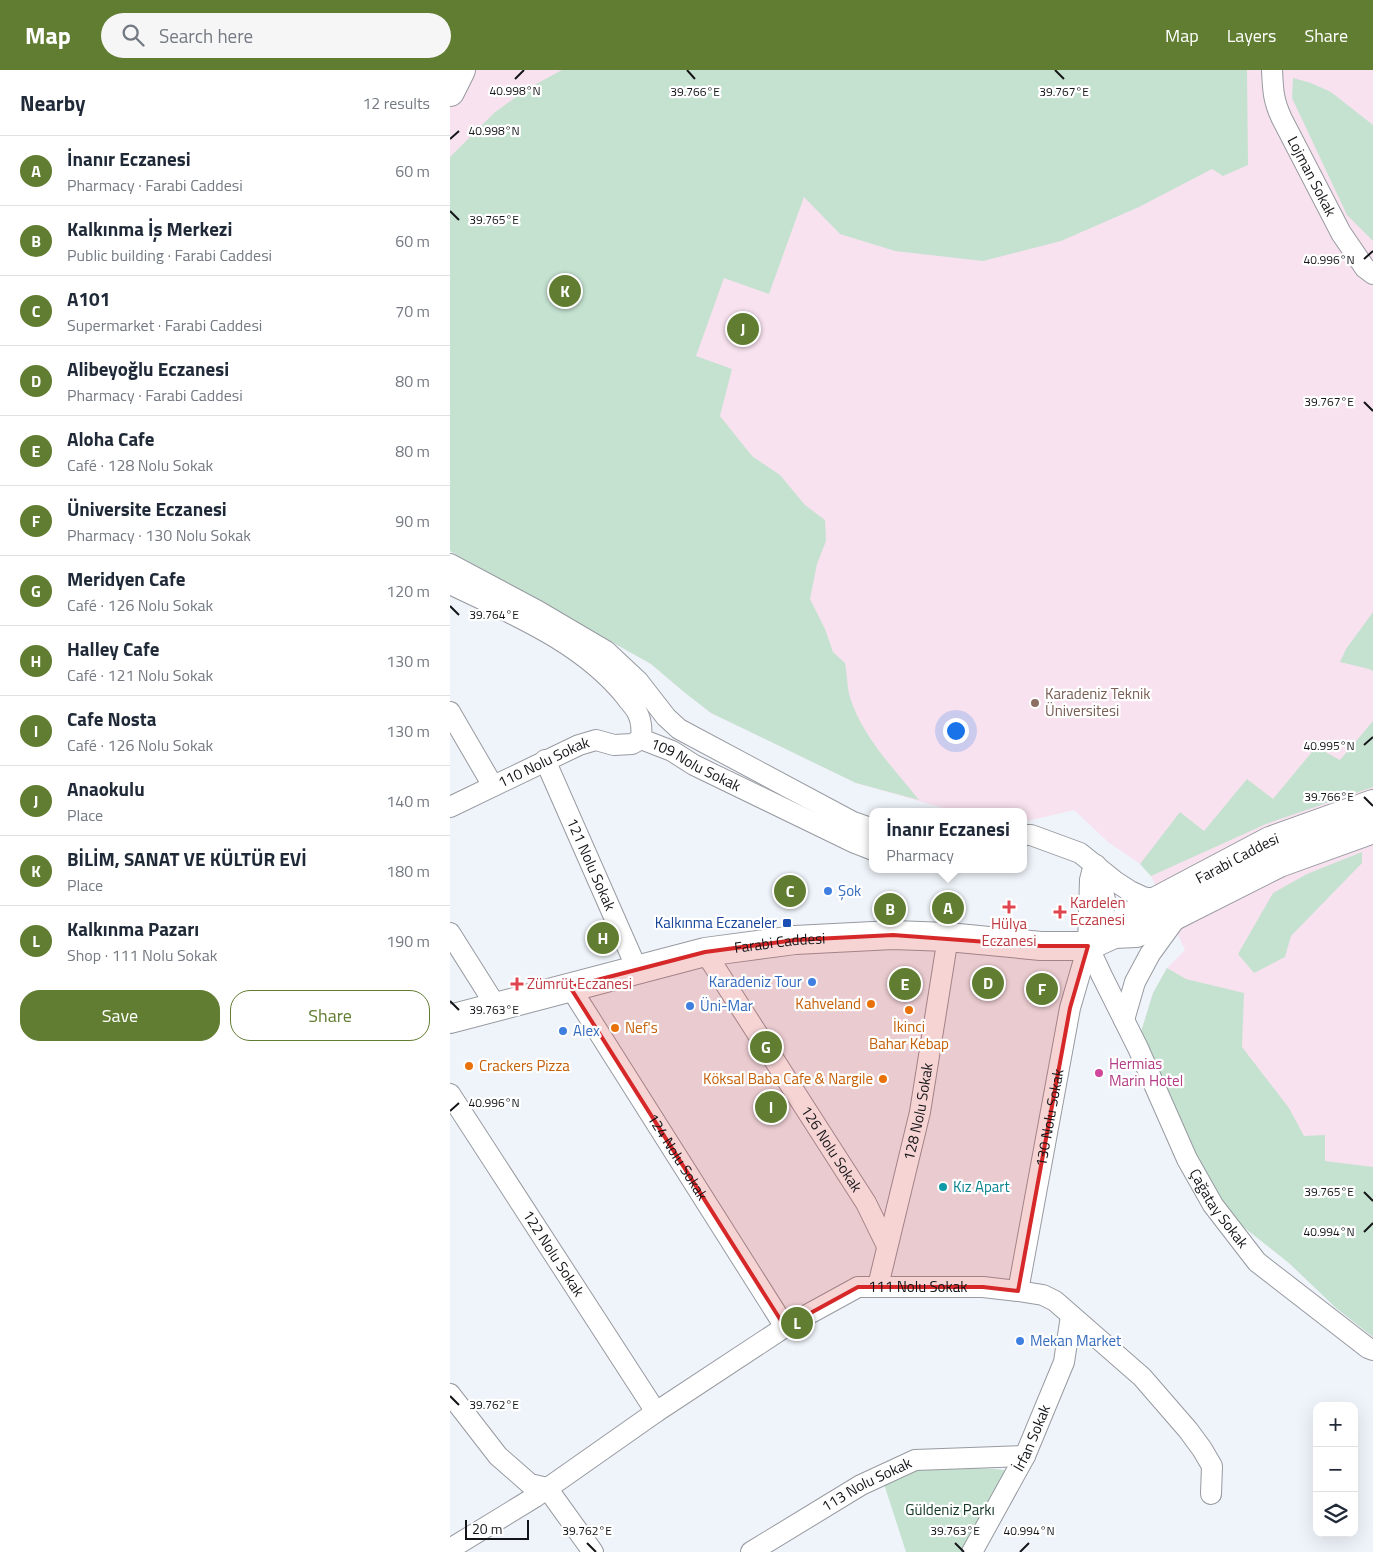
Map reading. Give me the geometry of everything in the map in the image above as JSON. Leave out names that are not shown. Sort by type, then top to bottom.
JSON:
[{"type":"street","points":[[450,75],[460,70]]},
{"type":"street","points":[[450,92],[460,70]]},
{"type":"street","name":"Lojman Sokak","points":[[1272,70],[1273,95],[1276,107],[1341,233],[1365,268],[1373,274]]},
{"type":"street","points":[[450,564],[538,611],[606,652],[638,681],[666,717],[679,729],[853,822],[869,828]]},
{"type":"street","name":"109 Nolu Sokak","points":[[450,584],[538,626],[613,681],[638,713],[642,727],[641,739],[672,751],[694,765],[869,848]]},
{"type":"street","points":[[450,712],[493,786]]},
{"type":"street","name":"110 Nolu Sokak","points":[[450,807],[579,745],[596,740],[614,745],[632,744],[641,739]]},
{"type":"street","name":"121 Nolu Sokak","points":[[545,760],[636,969]]},
{"type":"street","name":"Farabi Caddesi","points":[[1169,907],[1270,841],[1373,804]]},
{"type":"street","name":"Farabi Caddesi","points":[[450,1018],[705,952],[795,940],[893,935],[948,937],[1042,946],[1088,946],[1114,934],[1126,919],[1169,907],[1278,863],[1373,829]]},
{"type":"street","points":[[1027,835],[1080,853],[1130,891],[1169,907],[1135,982],[1124,1020]]},
{"type":"street","name":"130 Nolu Sokak","points":[[1018,1290],[1070,1008],[1088,946],[1102,919],[1104,909],[1101,877],[1096,866]]},
{"type":"street","points":[[450,933],[496,1006]]},
{"type":"street","name":"128 Nolu Sokak","points":[[878,1286],[920,1112],[948,937]]},
{"type":"street","name":"Çağatay Sokak","points":[[1088,946],[1138,1048],[1187,1159],[1213,1205],[1257,1262],[1373,1350]]},
{"type":"street","name":"126 Nolu Sokak","points":[[705,952],[866,1202],[887,1246]]},
{"type":"street","name":"124 Nolu Sokak","points":[[570,987],[785,1327]]},
{"type":"street","name":"122 Nolu Sokak","points":[[450,1094],[656,1412]]},
{"type":"street","name":"111 Nolu Sokak","points":[[450,1549],[547,1488],[656,1412],[785,1327],[858,1287],[983,1287],[1018,1290],[1042,1295],[1055,1301],[1142,1377],[1188,1430],[1202,1448],[1212,1466],[1211,1494]]},
{"type":"street","name":"İrfan Sokak","points":[[972,1552],[1025,1456],[1064,1362],[1071,1316]]},
{"type":"street","points":[[450,1394],[498,1456],[530,1484],[547,1488],[593,1552]]},
{"type":"street","name":"113 Nolu Sokak","points":[[751,1552],[861,1485],[915,1460],[1025,1456]]},
{"type":"highlighted area","points":[[893,935],[1041,946],[1088,946],[1070,1008],[1018,1291],[983,1287],[858,1287],[785,1327],[570,987],[705,952],[795,940]]},
{"type":"shaded area","name":"Karadeniz Teknik Üniversitesi","points":[[450,70],[1373,70],[1373,1337],[1336,1308],[1289,1263],[1241,1225],[1141,1032],[1153,993],[1167,968],[1185,950],[1151,876],[1140,864],[1108,842],[1074,810],[1027,821],[1027,808],[943,808],[856,783],[711,713],[651,664],[450,551]]},
{"type":"green space","points":[[562,70],[1247,70],[1248,165],[1223,176],[1212,169],[1139,207],[1061,241],[983,261],[895,251],[840,234],[804,197],[769,294],[724,278],[696,356],[732,369],[720,416],[752,456],[780,475],[805,505],[825,520],[826,541],[817,564],[810,599],[825,629],[833,652],[845,663],[849,694],[861,724],[919,800],[856,783],[711,713],[651,664],[450,551],[450,157],[494,113],[527,89]]},
{"type":"green space","points":[[1293,78],[1311,83],[1331,92],[1373,125],[1373,241],[1347,215],[1292,98]]},
{"type":"green space","points":[[1373,612],[1373,671],[1340,662],[1346,649]]},
{"type":"green space","points":[[1373,721],[1373,787],[1266,824],[1151,876],[1140,864],[1180,812],[1204,831],[1247,779],[1273,799],[1316,747],[1340,760]]},
{"type":"green space","points":[[1362,852],[1362,863],[1291,936],[1285,957],[1254,973],[1238,954],[1273,893],[1307,874]]},
{"type":"green space","points":[[1167,968],[1186,979],[1244,993],[1242,1047],[1289,1108],[1304,1136],[1325,1135],[1325,1161],[1373,1167],[1373,1337],[1336,1308],[1289,1263],[1241,1225],[1207,1180],[1141,1032],[1153,993]]},
{"type":"green space","name":"Güldeniz Parkı","points":[[918,1466],[997,1469],[1021,1473],[977,1552],[906,1552],[884,1484]]},
{"type":"place","name":"BİLİM, SANAT VE KÜLTÜR EVİ","points":[[565,291]]},
{"type":"place","name":"Anaokulu","points":[[743,329]]},
{"type":"place","name":"Karadeniz Teknik Üniversitesi","points":[[1035,703]]},
{"type":"place","name":"A101","points":[[790,891]]},
{"type":"place","name":"Şok","points":[[828,891]]},
{"type":"place","name":"Hülya Eczanesi","points":[[1009,907]]},
{"type":"place","name":"İnanır Eczanesi","points":[[948,908]]},
{"type":"place","name":"Kalkınma İş Merkezi","points":[[890,909]]},
{"type":"place","name":"Kardelen Eczanesi","points":[[1060,912]]},
{"type":"place","name":"Kalkınma Eczaneler","points":[[787,923]]},
{"type":"place","name":"Halley Cafe","points":[[603,938]]},
{"type":"place","name":"Karadeniz Tour","points":[[812,982]]},
{"type":"place","name":"Alibeyoğlu Eczanesi","points":[[988,983]]},
{"type":"place","name":"Zümrüt Eczanesi","points":[[517,984]]},
{"type":"place","name":"Aloha Cafe","points":[[905,984]]},
{"type":"place","name":"Üniversite Eczanesi","points":[[1042,989]]},
{"type":"place","name":"Kahveland","points":[[871,1004]]},
{"type":"place","name":"Üni-Mar","points":[[690,1006]]},
{"type":"place","name":"İkinci Bahar Kebap","points":[[909,1010]]},
{"type":"place","name":"Nef's","points":[[615,1028]]},
{"type":"place","name":"Alex","points":[[563,1031]]},
{"type":"place","name":"Meridyen Cafe","points":[[766,1047]]},
{"type":"place","name":"Crackers Pizza","points":[[469,1066]]},
{"type":"place","name":"Hermias Marin Hotel","points":[[1099,1073]]},
{"type":"place","name":"Köksal Baba Cafe & Nargile","points":[[883,1079]]},
{"type":"place","name":"Cafe Nosta","points":[[771,1107]]},
{"type":"place","name":"Kız Apart","points":[[943,1187]]},
{"type":"place","name":"Kalkınma Pazarı","points":[[797,1323]]},
{"type":"place","name":"Mekan Market","points":[[1020,1341]]}]
